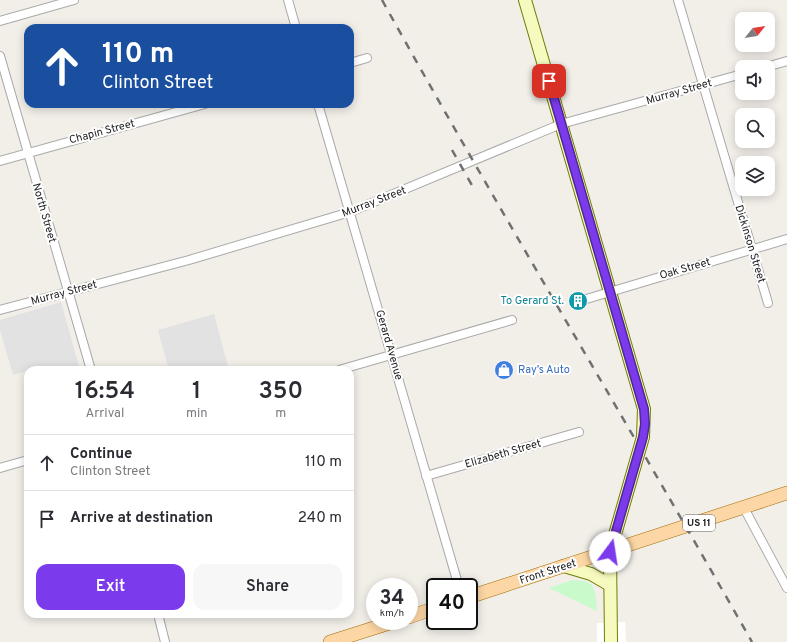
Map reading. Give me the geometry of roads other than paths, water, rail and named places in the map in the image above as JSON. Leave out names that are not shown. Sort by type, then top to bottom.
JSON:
[{"type":"main road","name":"Front Street","points":[[478,594],[787,493]]},
{"type":"main road","points":[[330,642],[368,630]]},
{"type":"street","points":[[0,21],[74,0]]},
{"type":"street","points":[[288,0],[295,24]]},
{"type":"street","points":[[525,0],[642,401],[645,424],[643,437],[610,552],[611,642]]},
{"type":"street","name":"Dickinson Street","points":[[678,0],[768,303]]},
{"type":"street","name":"North Street","points":[[0,56],[67,292],[90,366]]},
{"type":"street","points":[[354,62],[367,58]]},
{"type":"street","points":[[775,64],[787,61]]},
{"type":"street","name":"Murray Street","points":[[0,310],[189,260],[350,212],[562,124],[735,76]]},
{"type":"street","name":"Chapin Street","points":[[0,161],[190,108]]},
{"type":"street","name":"Gerard Avenue","points":[[319,108],[456,578]]},
{"type":"street","name":"Oak Street","points":[[583,300],[787,239]]},
{"type":"street","points":[[353,366],[512,320]]},
{"type":"street","name":"Elizabeth Street","points":[[426,476],[580,432]]},
{"type":"street","points":[[0,468],[24,461]]},
{"type":"street","points":[[744,508],[787,588]]},
{"type":"street","points":[[564,566],[591,574],[610,585]]},
{"type":"street","points":[[159,618],[165,642]]},
{"type":"railway","points":[[382,0],[473,161],[752,642]]},
{"type":"railway","points":[[452,150],[473,187]]},
{"type":"place","name":"To Gerard St.","points":[[578,301]]},
{"type":"place","name":"Ray’s Auto","points":[[504,370]]}]
